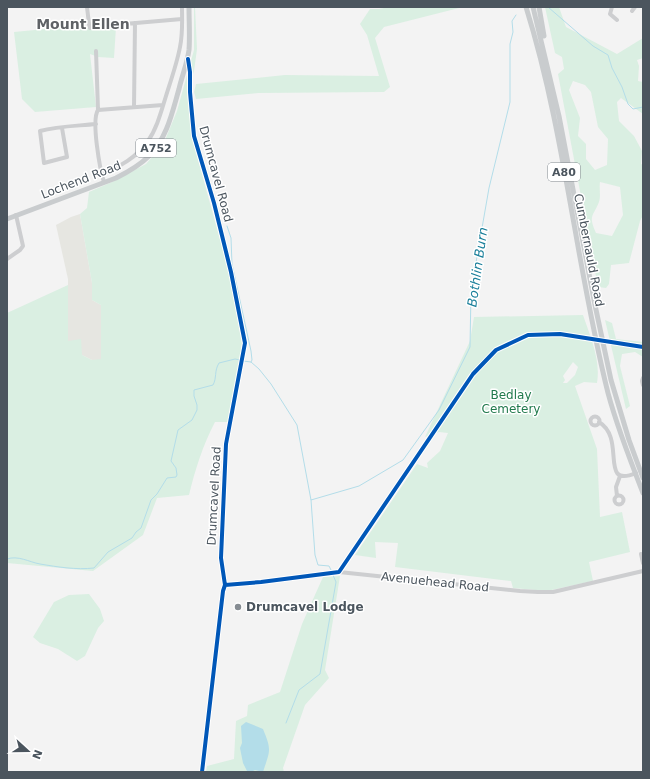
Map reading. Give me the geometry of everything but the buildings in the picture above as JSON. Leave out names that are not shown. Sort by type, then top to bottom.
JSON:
[{"type":"main road","name":"Cumbernauld Road","points":[[526,7],[534,31],[553,116],[608,393],[621,435],[638,472],[643,478]]},
{"type":"main road","name":"Cumbernauld Road","points":[[533,7],[559,116],[595,305],[611,380],[643,493]]},
{"type":"main road","name":"Cumbernauld Road","points":[[539,7],[546,47],[546,61]]},
{"type":"main road","name":"Drumcavel Road","points":[[188,59],[189,9]]},
{"type":"main road","name":"Lochend Road","points":[[7,218],[129,172],[140,164],[157,146],[168,126],[188,59]]},
{"type":"street","points":[[87,7],[90,28],[182,19]]},
{"type":"street","points":[[612,7],[610,14],[617,20]]},
{"type":"street","points":[[632,11],[635,7]]},
{"type":"street","points":[[101,173],[120,166],[136,154],[147,143],[154,132],[180,46],[182,9],[189,9]]},
{"type":"street","points":[[134,23],[134,107]]},
{"type":"street","points":[[182,28],[189,27]]},
{"type":"street","points":[[96,51],[98,110],[96,114],[96,124],[101,173],[104,182]]},
{"type":"street","name":"Drumcavel Road","points":[[188,59],[194,136],[213,199],[231,272],[245,343],[226,444],[221,558],[225,585],[223,591],[202,772]]},
{"type":"street","points":[[98,110],[163,105]]},
{"type":"street","points":[[62,128],[68,157],[44,163],[40,131],[62,128],[96,124]]},
{"type":"street","points":[[7,259],[20,250],[23,246],[16,215]]},
{"type":"street","points":[[643,378],[643,385]]},
{"type":"street","points":[[599,422],[609,431],[613,444],[614,470],[620,476],[625,477],[638,472]]},
{"type":"street","points":[[617,496],[616,486],[620,476]]},
{"type":"street","points":[[641,554],[643,563]]},
{"type":"street","name":"Avenuehead Road","points":[[225,585],[339,572],[520,591],[546,592],[643,571]]},
{"type":"shaded area","points":[[80,214],[92,283],[92,300],[101,305],[101,360],[92,360],[82,355],[68,341],[68,279],[56,225]]},
{"type":"green space","points":[[194,7],[197,49],[194,71],[187,93],[192,138],[229,272],[242,344],[239,369],[228,422],[215,422],[200,458],[189,495],[157,498],[143,535],[93,571],[7,563],[7,313],[68,285],[68,341],[81,339],[82,355],[92,360],[101,359],[101,305],[92,300],[92,283],[80,214],[87,208],[89,192],[146,164],[163,145],[177,111],[194,50]]},
{"type":"green space","points":[[389,7],[463,7],[384,27],[375,38],[390,87],[384,92],[258,93],[196,99],[194,92],[196,84],[285,75],[379,76],[367,35],[360,24],[370,9]]},
{"type":"green space","points":[[545,7],[559,7],[566,27],[617,54],[643,38],[643,58],[637,60],[639,66],[638,81],[643,82],[643,114],[621,98],[617,102],[619,121],[634,136],[642,151],[641,164],[643,165],[643,215],[629,263],[611,265],[609,284],[606,288],[598,287],[558,74],[564,69],[562,57],[555,53]],"holes":[[[573,81],[585,85],[591,92],[598,127],[608,139],[607,165],[595,170],[586,159],[586,144],[578,136],[580,118],[569,90]],[[600,182],[620,187],[623,215],[612,236],[596,233],[592,223],[592,216],[600,200]]]},
{"type":"green space","points":[[66,27],[68,29],[116,27],[114,58],[98,57],[90,54],[96,107],[35,112],[22,99],[14,32]]},
{"type":"green space","name":"Bedlay Cemetery","points":[[583,315],[592,340],[596,357],[598,374],[597,383],[584,382],[575,386],[597,449],[600,517],[622,512],[630,552],[589,562],[593,581],[547,591],[513,588],[511,581],[395,567],[398,543],[375,542],[376,558],[355,555],[417,464],[428,468],[427,463],[440,451],[448,433],[439,432],[425,437],[470,341],[474,317]],"holes":[[[573,362],[578,367],[575,375],[567,383],[563,383],[565,380],[563,376]]]},
{"type":"green space","points":[[605,320],[612,323],[616,339],[643,342],[643,357],[635,352],[622,354],[620,366],[630,406],[626,409]]},
{"type":"green space","points":[[340,576],[325,670],[329,678],[305,705],[283,768],[284,772],[206,772],[207,766],[234,759],[236,721],[247,716],[248,705],[280,692],[302,624],[323,577]]},
{"type":"green space","points":[[89,594],[100,609],[104,621],[98,628],[85,656],[77,661],[58,649],[40,643],[33,637],[54,602],[69,595]]},
{"type":"water","points":[[246,722],[263,729],[266,736],[269,750],[263,772],[255,770],[251,772],[247,771],[243,763],[240,748],[242,743],[241,726]]},
{"type":"waterway","name":"Bothlin Burn","points":[[548,7],[593,46],[608,55],[612,68],[622,87],[628,104],[633,109],[643,107]]},
{"type":"waterway","name":"Bothlin Burn","points":[[243,361],[251,362],[259,369],[271,384],[297,425],[311,500],[359,486],[403,460],[439,410],[470,347],[471,291],[489,188],[510,102],[510,44],[513,32],[512,21],[516,15]]},
{"type":"waterway","points":[[227,226],[231,238],[232,264],[251,351],[251,362]]},
{"type":"waterway","name":"Bothlin Burn","points":[[7,559],[19,558],[40,564],[67,568],[94,568],[108,552],[132,538],[141,528],[151,500],[157,494],[167,478],[176,477],[177,475],[176,468],[171,461],[178,430],[192,420],[197,410],[194,390],[213,385],[219,363],[235,359],[240,360]]},
{"type":"waterway","points":[[311,500],[315,555],[318,565],[329,566],[332,572]]},
{"type":"waterway","points":[[286,723],[299,690],[320,674],[336,582],[333,575]]},
{"type":"cycle path","points":[[188,59],[194,136],[214,203],[231,272],[245,343],[226,444],[221,558],[225,585],[223,591],[202,772]]},
{"type":"cycle path","points":[[225,585],[339,572],[473,374],[496,350],[528,335],[560,334],[643,347]]},
{"type":"place","name":"Drumcavel Lodge","points":[[238,607]]},
{"type":"district","name":"Mount Ellen","points":[[83,24]]}]
